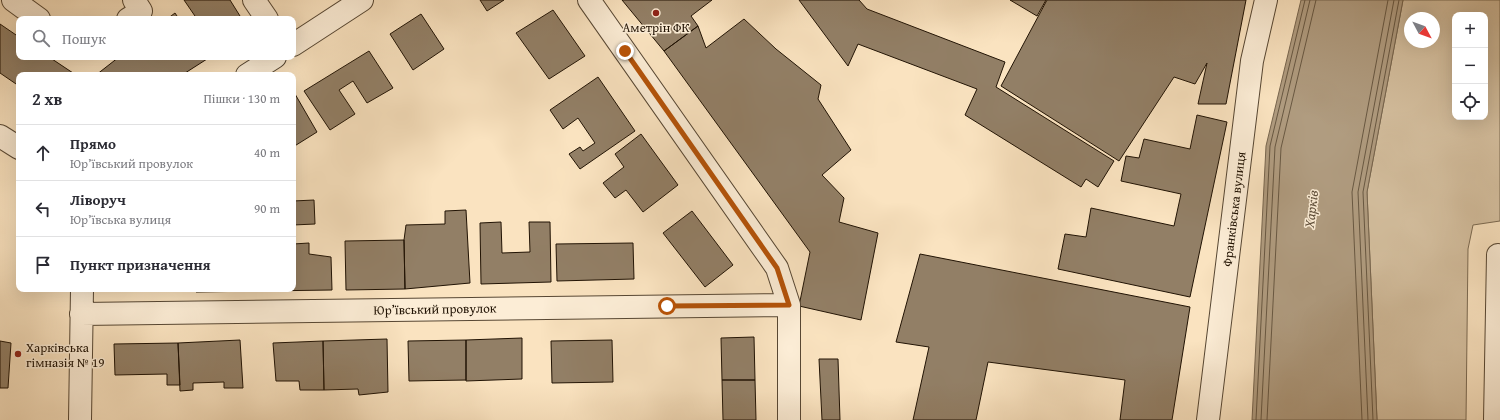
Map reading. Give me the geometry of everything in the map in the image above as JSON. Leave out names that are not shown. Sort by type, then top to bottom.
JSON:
[{"type":"street","points":[[13,0],[35,16]]},
{"type":"street","points":[[133,16],[141,11],[134,0]]},
{"type":"street","points":[[254,0],[265,16]]},
{"type":"street","points":[[296,43],[362,0]]},
{"type":"street","points":[[589,0],[777,268],[789,305],[789,420]]},
{"type":"street","name":"Франківська вулиця","points":[[1208,420],[1252,61],[1266,0]]},
{"type":"street","points":[[252,72],[270,60]]},
{"type":"street","points":[[0,136],[16,146]]},
{"type":"street","points":[[1496,420],[1498,255]]},
{"type":"street","points":[[80,420],[82,292]]},
{"type":"street","name":"Юр’ївський провулок","points":[[81,314],[789,305]]},
{"type":"shaded area","points":[[1403,0],[1500,0],[1500,221],[1473,225],[1468,249],[1466,420],[1377,420],[1367,192]]},
{"type":"water","name":"Харків","points":[[1301,0],[1403,0],[1367,192],[1377,420],[1252,420],[1266,146]]},
{"type":"building","points":[[184,0],[230,0],[240,16],[195,16]]},
{"type":"building","points":[[480,0],[504,0],[487,11]]},
{"type":"building","points":[[622,0],[712,0],[691,16],[698,26],[664,51]]},
{"type":"building","points":[[799,0],[859,0],[867,9],[1005,62],[996,87],[1114,161],[1098,187],[1086,179],[1081,187],[965,115],[977,89],[858,44],[848,66]]},
{"type":"building","points":[[1010,0],[1046,0],[1037,16]]},
{"type":"building","points":[[1047,0],[1246,0],[1226,104],[1198,104],[1207,63],[1195,84],[1174,77],[1119,161],[1001,86]]},
{"type":"building","points":[[553,10],[585,56],[549,79],[516,33]]},
{"type":"building","points":[[421,14],[444,49],[413,70],[390,34]]},
{"type":"building","points":[[744,19],[776,49],[821,85],[818,99],[851,150],[822,175],[844,198],[839,222],[878,233],[861,320],[799,306],[810,252],[664,51],[698,26],[706,48]]},
{"type":"building","points":[[0,24],[16,35],[16,60],[54,60],[72,72],[16,72],[16,84],[0,73]]},
{"type":"building","points":[[369,51],[393,88],[367,103],[353,81],[339,90],[355,114],[330,130],[304,91]]},
{"type":"building","points":[[115,60],[205,60],[187,72],[100,72]]},
{"type":"building","points":[[598,77],[635,131],[580,169],[569,154],[580,147],[583,151],[595,143],[578,118],[563,129],[550,110]]},
{"type":"building","points":[[296,96],[317,132],[296,145]]},
{"type":"building","points":[[1197,115],[1227,122],[1190,297],[1058,269],[1065,234],[1086,237],[1091,208],[1174,226],[1181,194],[1121,181],[1126,156],[1139,158],[1144,139],[1190,149]]},
{"type":"building","points":[[641,134],[678,185],[643,212],[626,190],[615,198],[603,183],[624,167],[615,154]]},
{"type":"building","points":[[314,200],[315,224],[296,225],[296,201]]},
{"type":"building","points":[[466,210],[470,283],[405,289],[404,240],[406,225],[445,224],[445,211]]},
{"type":"building","points":[[692,211],[733,265],[705,287],[663,233]]},
{"type":"building","points":[[501,222],[502,253],[530,252],[529,222],[550,222],[551,282],[481,284],[480,223]]},
{"type":"building","points":[[404,240],[405,289],[346,290],[345,241]]},
{"type":"building","points":[[309,243],[309,254],[331,257],[332,290],[296,291],[296,244]]},
{"type":"building","points":[[633,243],[634,279],[557,281],[556,244]]},
{"type":"building","points":[[920,254],[1190,307],[1172,420],[1120,420],[1125,380],[988,362],[976,420],[913,420],[929,347],[896,342]]},
{"type":"building","points":[[754,337],[755,380],[722,380],[721,338]]},
{"type":"building","points":[[522,338],[522,379],[466,381],[466,340]]},
{"type":"building","points":[[387,339],[388,392],[359,395],[358,389],[324,390],[323,341]]},
{"type":"building","points":[[240,340],[243,388],[224,388],[224,382],[193,383],[193,390],[180,391],[178,343]]},
{"type":"building","points":[[466,340],[466,380],[409,381],[408,341]]},
{"type":"building","points":[[612,340],[613,382],[552,383],[551,341]]},
{"type":"building","points":[[0,341],[11,343],[8,388],[0,388]]},
{"type":"building","points":[[323,341],[324,390],[300,390],[299,381],[276,381],[273,343]]},
{"type":"building","points":[[178,343],[180,385],[167,385],[167,374],[115,375],[114,344]]},
{"type":"building","points":[[819,359],[838,359],[840,420],[822,420]]},
{"type":"building","points":[[722,380],[755,380],[756,420],[723,420]]},
{"type":"place","name":"Аметрін ФК","points":[[656,13]]},
{"type":"place","name":"Харківська гімназія № 19","points":[[18,354]]},
{"type":"route","points":[[625,51],[777,268],[789,305],[667,306]]}]
